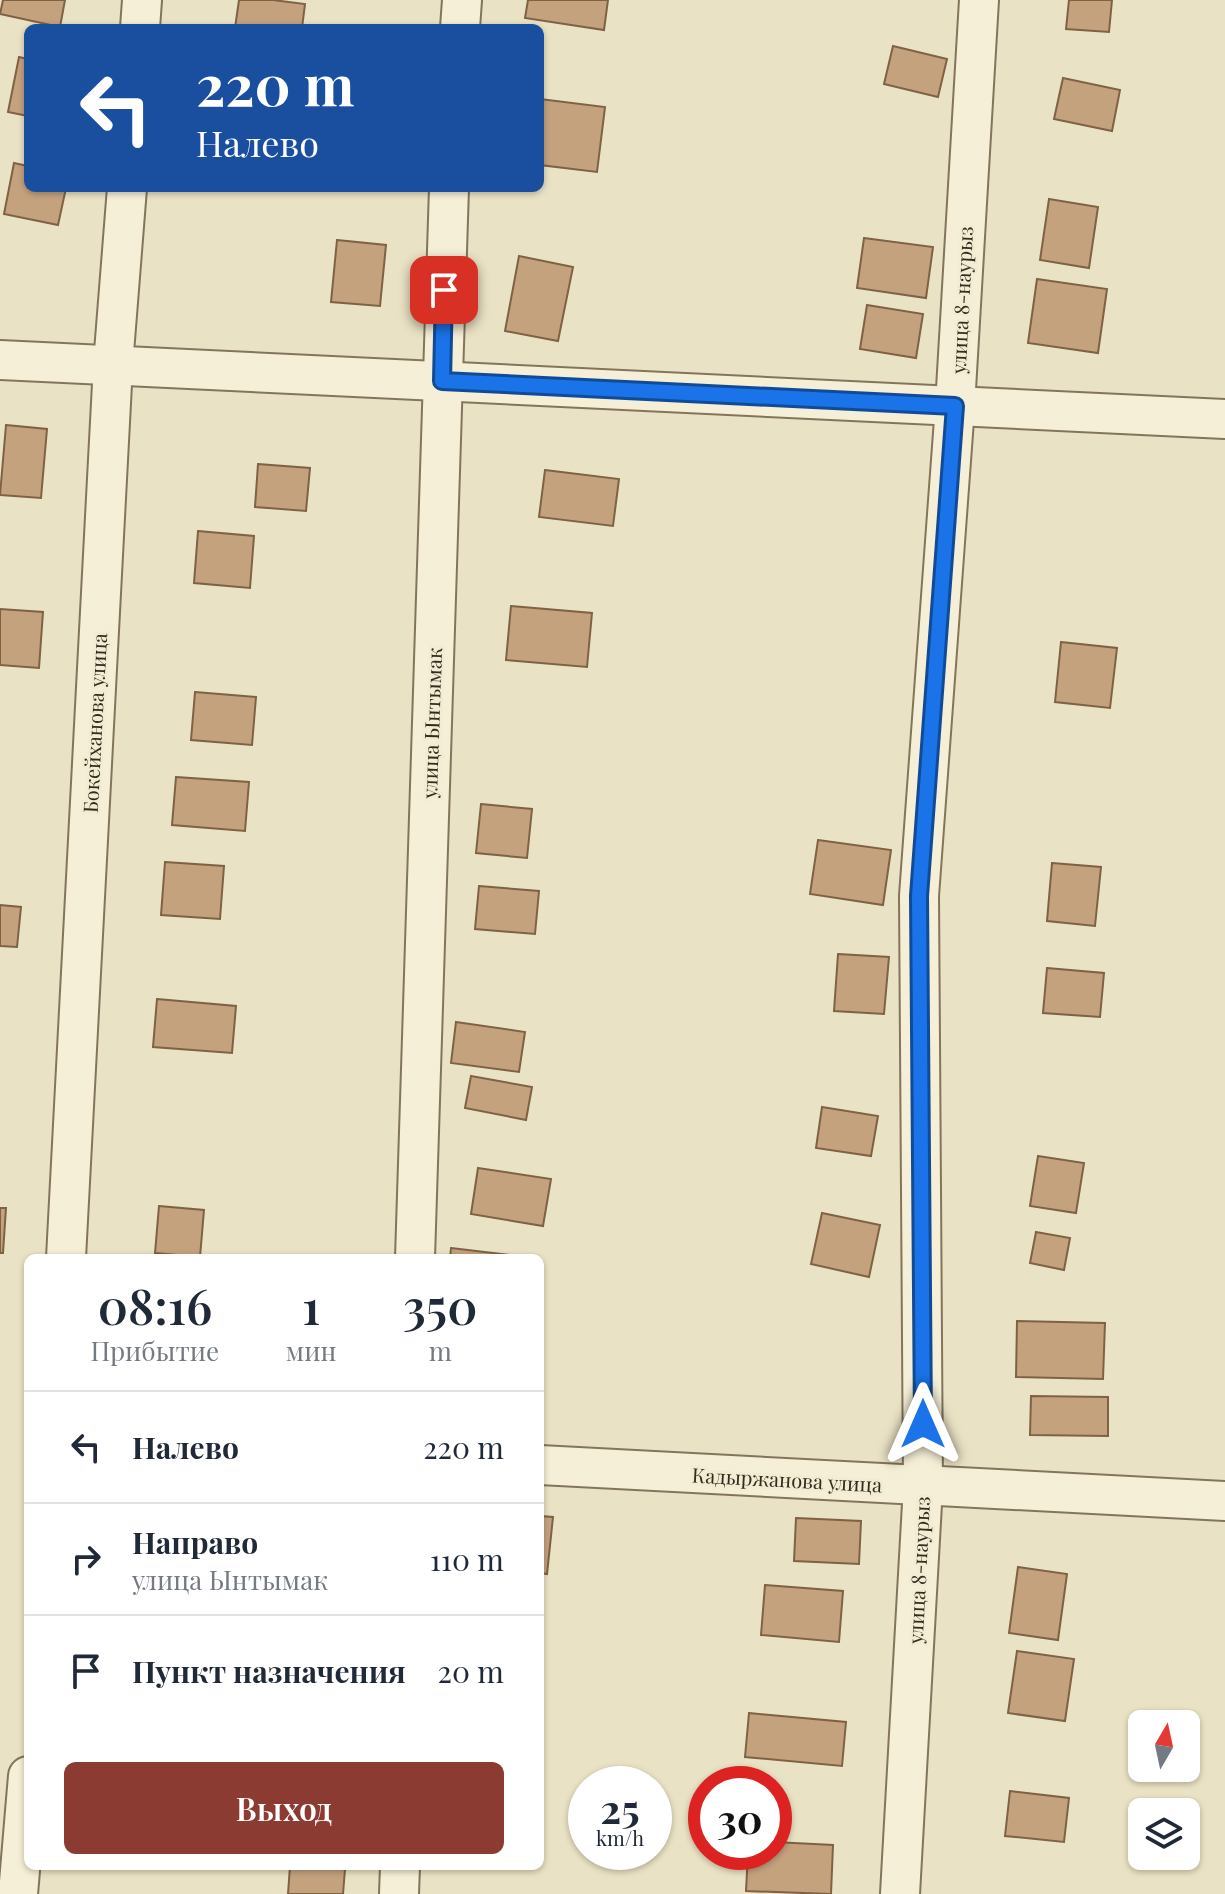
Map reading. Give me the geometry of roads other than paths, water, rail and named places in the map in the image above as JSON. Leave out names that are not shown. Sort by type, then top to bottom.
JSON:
[{"type":"street","points":[[140,24],[142,0]]},
{"type":"street","points":[[460,24],[462,0]]},
{"type":"street","name":"улица 8-наурыз","points":[[900,1894],[923,1486],[919,896],[955,406],[979,0]]},
{"type":"street","name":"Бокейханова улица","points":[[66,1254],[113,365],[127,192]]},
{"type":"street","name":"улица Ынтымак","points":[[415,1254],[449,192]]},
{"type":"street","points":[[0,360],[1225,419]]},
{"type":"street","name":"Кадыржанова улица","points":[[544,1465],[1225,1501]]},
{"type":"street","points":[[18,1894],[24,1823]]},
{"type":"street","points":[[399,1894],[400,1870]]}]
